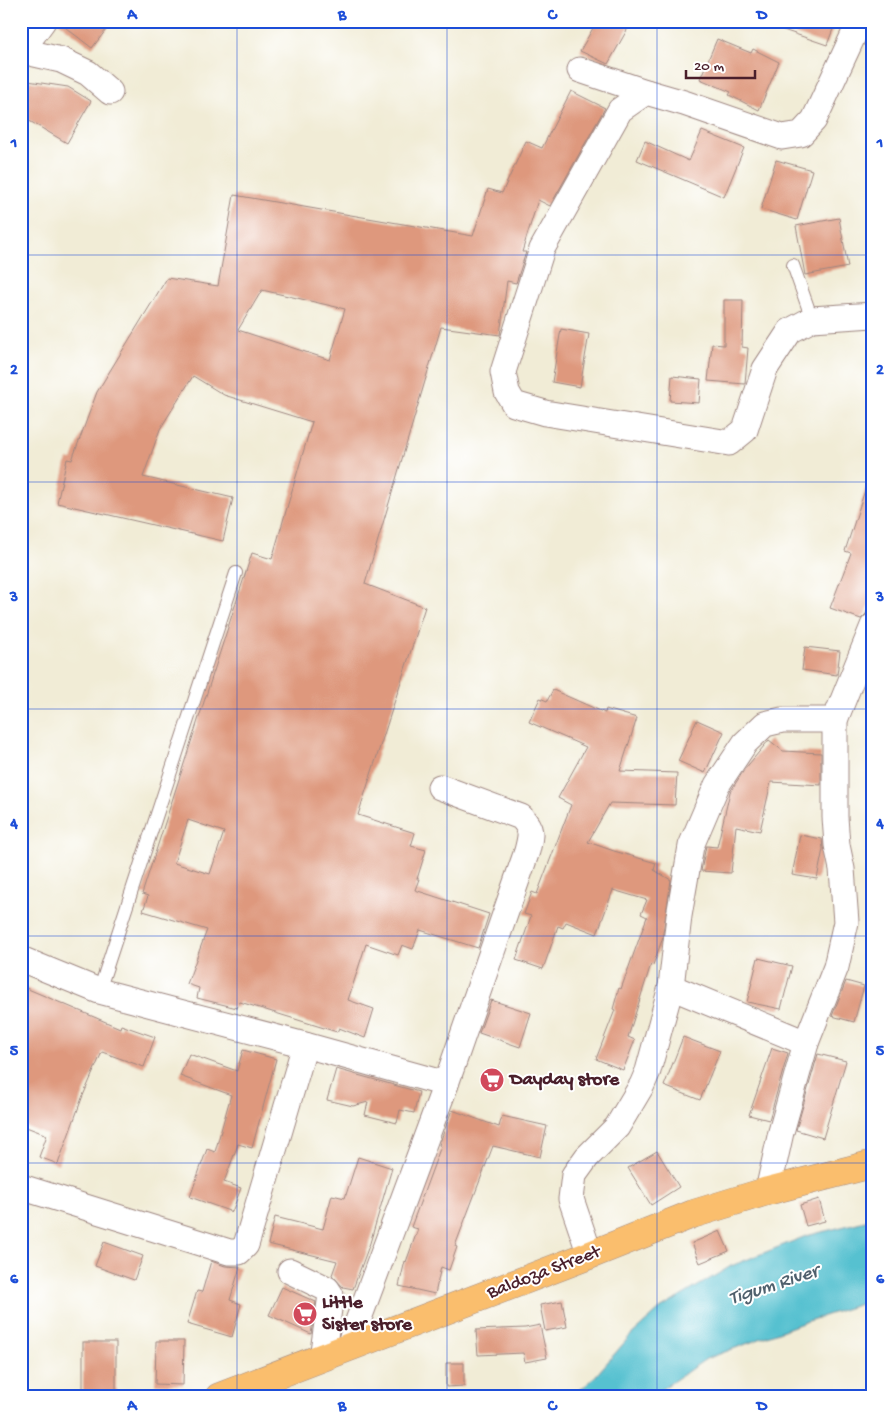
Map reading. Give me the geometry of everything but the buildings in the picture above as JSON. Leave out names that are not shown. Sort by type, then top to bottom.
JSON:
[{"type":"main road","name":"Baldoza Street","points":[[219,1397],[590,1256],[693,1214],[768,1191],[873,1164]]},
{"type":"street","points":[[43,21],[22,51],[61,60],[88,73],[110,92]]},
{"type":"street","points":[[580,70],[646,92],[684,102],[782,137],[801,134],[814,120],[860,21]]},
{"type":"street","points":[[646,92],[620,110],[542,248],[503,372],[507,392],[514,404],[545,413],[729,443],[745,430],[764,369],[790,331],[812,319],[873,315]]},
{"type":"street","points":[[768,1191],[781,1132],[806,1043],[836,967],[846,922],[835,816],[835,720],[873,626]]},
{"type":"street","points":[[590,1256],[571,1199],[574,1175],[587,1157],[617,1127],[642,1085],[648,1071],[671,987],[679,916],[691,846],[717,785],[745,743],[765,724],[782,720],[835,720]]},
{"type":"street","points":[[348,1348],[446,1084],[527,852],[531,835],[528,826],[521,817],[440,787]]},
{"type":"street","points":[[21,959],[99,992],[446,1084]]},
{"type":"street","points":[[671,987],[806,1043]]},
{"type":"street","points":[[21,1187],[229,1252],[239,1252],[246,1245],[305,1046]]},
{"type":"street","points":[[290,1270],[328,1289],[332,1295],[322,1358]]},
{"type":"lane","points":[[793,265],[812,319]]},
{"type":"lane","points":[[99,992],[236,573]]},
{"type":"water","name":"Tigum River","points":[[873,1219],[873,1300],[805,1322],[706,1359],[650,1397],[571,1397],[592,1380],[630,1336],[660,1309],[731,1266],[806,1236]]},
{"type":"place","name":"Dayday store","points":[[492,1080]]},
{"type":"place","name":"Little Sister store","points":[[305,1314]]}]
